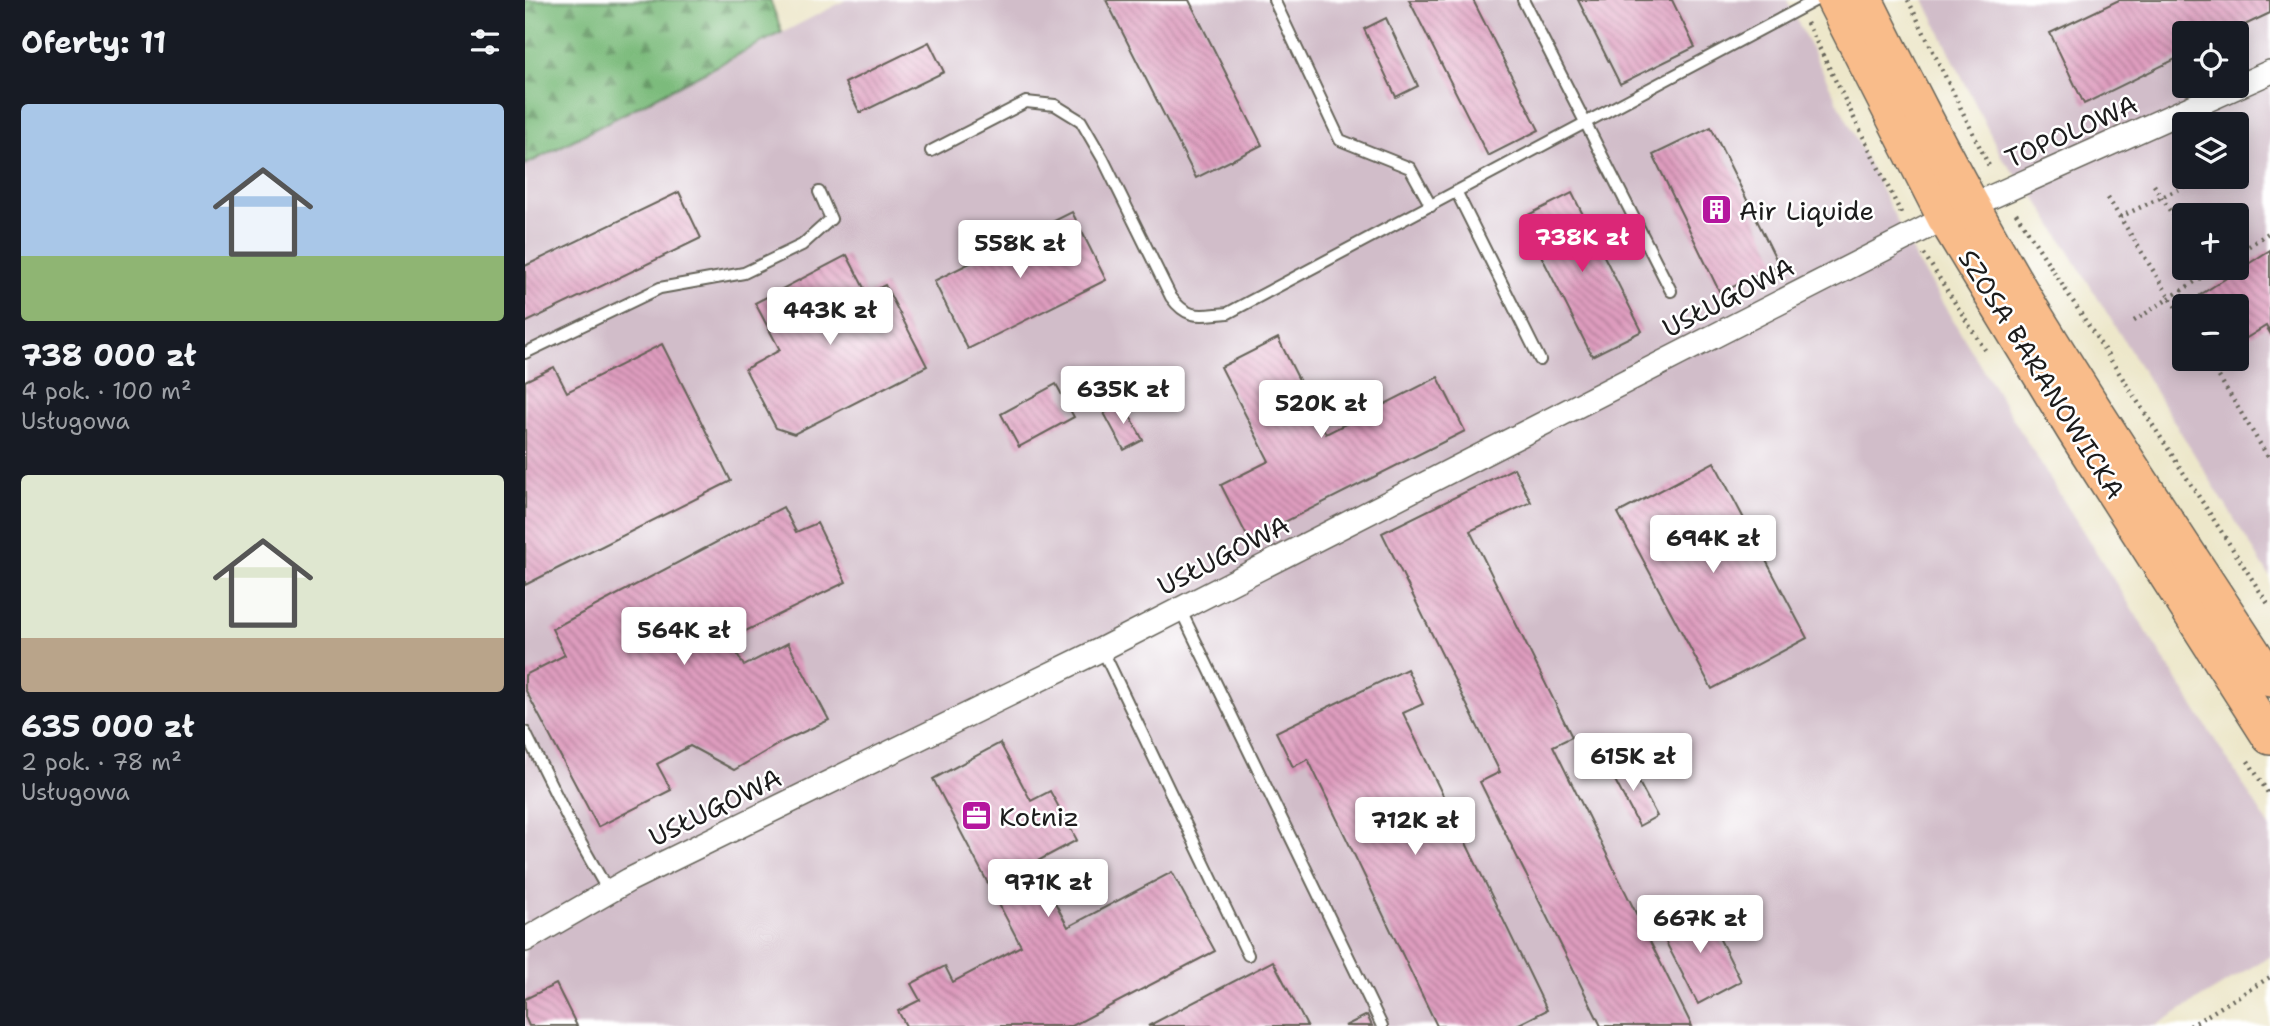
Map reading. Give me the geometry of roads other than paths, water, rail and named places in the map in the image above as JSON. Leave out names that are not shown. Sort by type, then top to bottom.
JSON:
[{"type":"main road","name":"SZOSA BARANOWICKA","points":[[1834,0],[1865,62],[2074,401],[2118,446],[2158,533],[2265,726]]},
{"type":"main road","name":"SZOSA BARANOWICKA","points":[[1865,0],[1908,88],[1957,212],[2074,430],[2158,533],[2270,679]]},
{"type":"street","name":"TOPOLOWA","points":[[1957,212],[2270,72]]},
{"type":"street","name":"USŁUGOWA","points":[[525,940],[608,891],[1102,649],[1957,212]]},
{"type":"lane","points":[[1274,0],[1340,140],[1410,168],[1431,206]]},
{"type":"lane","points":[[1523,0],[1671,291]]},
{"type":"lane","points":[[931,151],[1026,102],[1055,105],[1081,121],[1103,159],[1171,297],[1181,310],[1196,315],[1228,313],[1816,0]]},
{"type":"lane","points":[[525,353],[660,288],[744,274],[802,246],[831,219],[819,192]]},
{"type":"lane","points":[[1457,193],[1540,360]]},
{"type":"lane","points":[[1180,609],[1382,1026]]},
{"type":"lane","points":[[1102,649],[1248,955]]},
{"type":"lane","points":[[525,732],[573,831],[608,891]]},
{"type":"place","name":"Air Liquide","points":[[1716,210]]},
{"type":"place","name":"Kotniz","points":[[976,816]]}]
